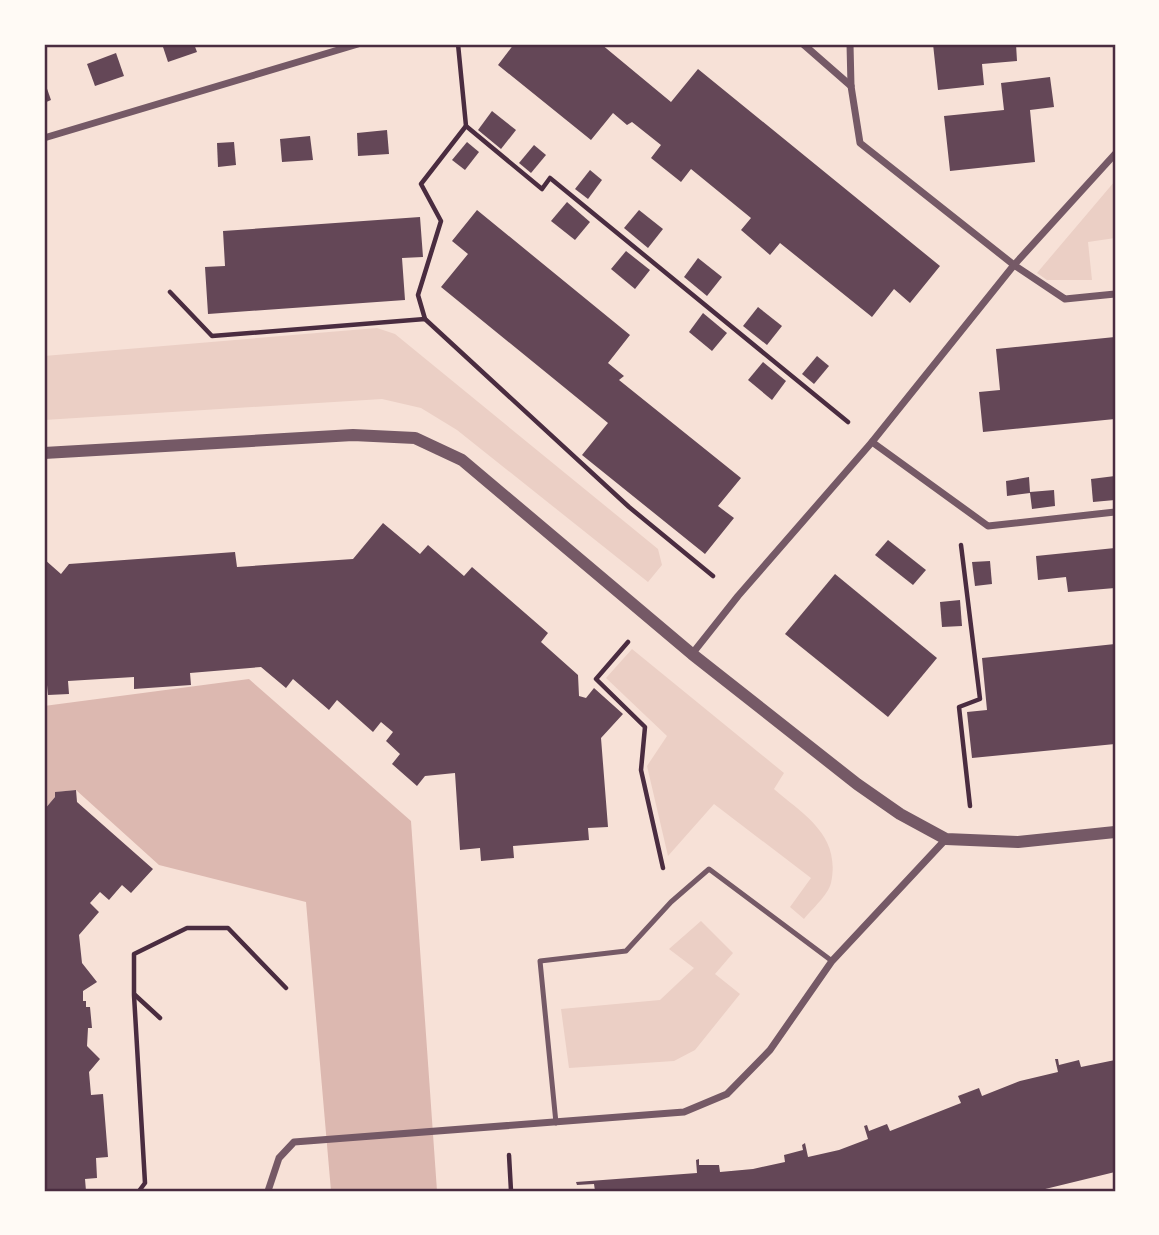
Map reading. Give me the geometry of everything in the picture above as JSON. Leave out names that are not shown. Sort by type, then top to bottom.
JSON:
[{"type":"street","points":[[44,138],[358,44]]},
{"type":"street","points":[[803,44],[851,86]]},
{"type":"street","points":[[850,44],[851,86],[860,143],[1014,265],[1065,299],[1115,294]]},
{"type":"street","points":[[692,654],[738,596],[872,442],[1014,265],[1115,154]]},
{"type":"street","points":[[44,453],[353,435],[415,438],[462,460],[692,654],[856,784],[900,814],[946,839],[1018,842],[1115,832]]},
{"type":"street","points":[[872,442],[988,526],[1115,512]]},
{"type":"street","points":[[268,1191],[279,1158],[294,1142],[684,1112],[727,1094],[770,1049],[832,961],[946,839]]},
{"type":"lane","points":[[556,1123],[540,961],[626,951],[671,902],[709,869],[832,961]]},
{"type":"path","points":[[458,44],[466,126],[421,184],[441,221],[418,295],[425,319],[629,507],[738,596]]},
{"type":"path","points":[[466,126],[542,188],[550,178],[872,442]]},
{"type":"path","points":[[170,292],[212,336],[425,319]]},
{"type":"path","points":[[955,502],[980,699],[958,707],[974,840]]},
{"type":"path","points":[[649,618],[596,679],[645,727],[640,770],[671,902]]},
{"type":"path","points":[[139,1191],[145,1183],[134,954],[187,928],[228,928],[286,988]]},
{"type":"path","points":[[134,995],[160,1018]]},
{"type":"shaded area","points":[[1115,181],[1115,238],[1088,242],[1092,280],[1047,280],[1037,273]]},
{"type":"shaded area","points":[[377,328],[395,334],[658,549],[662,565],[648,582],[457,430],[421,408],[382,399],[44,420],[44,356]]},
{"type":"shaded area","points":[[632,649],[784,773],[774,789],[818,828],[826,839],[833,866],[829,888],[804,919],[790,907],[811,878],[714,804],[668,856],[647,766],[667,736],[606,678]]},
{"type":"shaded area","points":[[249,679],[411,821],[437,1191],[331,1191],[306,902],[159,865],[76,790],[56,792],[44,810],[44,706]]},
{"type":"shaded area","points":[[701,921],[733,953],[715,974],[740,994],[695,1050],[674,1061],[569,1068],[561,1009],[660,1000],[694,968],[669,949]]},
{"type":"building","points":[[162,44],[194,44],[197,52],[168,62]]},
{"type":"building","points":[[514,44],[535,44],[538,47],[541,44],[601,44],[671,102],[698,69],[940,266],[910,303],[894,289],[872,317],[780,243],[770,255],[741,230],[751,218],[691,169],[681,182],[651,158],[661,145],[632,122],[627,125],[613,113],[591,140],[498,65]]},
{"type":"building","points":[[933,44],[1016,44],[1017,61],[982,64],[984,85],[938,90]]},
{"type":"building","points":[[116,53],[124,76],[95,86],[87,64]]},
{"type":"building","points":[[1050,77],[1054,107],[1030,110],[1035,162],[950,171],[944,116],[1004,110],[1001,83]]},
{"type":"building","points":[[44,80],[51,100],[44,103]]},
{"type":"building","points":[[492,111],[516,130],[501,149],[478,130]]},
{"type":"building","points":[[387,130],[389,154],[358,156],[357,133]]},
{"type":"building","points":[[310,136],[313,160],[282,162],[280,139]]},
{"type":"building","points":[[234,142],[236,165],[218,167],[217,143]]},
{"type":"building","points":[[467,142],[479,152],[465,170],[452,160]]},
{"type":"building","points":[[534,145],[546,155],[531,173],[519,163]]},
{"type":"building","points":[[590,170],[602,180],[588,199],[575,189]]},
{"type":"building","points":[[567,202],[590,222],[575,240],[551,221]]},
{"type":"building","points":[[477,210],[630,335],[608,363],[624,376],[619,380],[741,478],[718,506],[734,518],[705,554],[582,455],[608,423],[441,287],[468,254],[452,241]]},
{"type":"building","points":[[639,210],[663,229],[648,248],[624,228]]},
{"type":"building","points":[[420,217],[423,257],[402,258],[405,300],[208,314],[205,267],[225,266],[223,231]]},
{"type":"building","points":[[626,251],[650,270],[635,289],[611,269]]},
{"type":"building","points":[[698,258],[722,277],[707,296],[684,277]]},
{"type":"building","points":[[758,307],[782,326],[767,345],[743,326]]},
{"type":"building","points":[[703,313],[727,333],[712,351],[689,332]]},
{"type":"building","points":[[1115,337],[1115,419],[983,432],[979,392],[1000,390],[996,349]]},
{"type":"building","points":[[817,356],[829,366],[814,384],[802,374]]},
{"type":"building","points":[[763,362],[786,381],[772,400],[748,380]]},
{"type":"building","points":[[1115,476],[1115,500],[1093,502],[1091,479]]},
{"type":"building","points":[[1029,477],[1030,492],[1054,490],[1055,506],[1032,509],[1030,493],[1007,496],[1006,481]]},
{"type":"building","points":[[383,523],[420,554],[428,545],[464,576],[472,567],[548,633],[541,642],[578,675],[579,696],[586,698],[594,688],[623,714],[601,738],[608,827],[588,828],[589,840],[513,846],[514,858],[481,861],[480,848],[460,850],[455,773],[425,776],[417,786],[392,764],[400,754],[386,741],[393,732],[381,722],[373,732],[337,700],[329,710],[293,679],[286,688],[261,667],[190,673],[191,685],[134,689],[134,677],[68,681],[69,694],[48,695],[44,655],[44,559],[61,574],[69,564],[235,552],[237,567],[353,559]]},
{"type":"building","points":[[888,540],[926,570],[913,585],[875,555]]},
{"type":"building","points":[[1115,548],[1115,588],[1068,592],[1066,577],[1038,580],[1036,556]]},
{"type":"building","points":[[990,561],[992,584],[975,586],[972,562]]},
{"type":"building","points":[[835,574],[937,658],[888,717],[785,634]]},
{"type":"building","points":[[960,600],[962,626],[942,627],[940,602]]},
{"type":"building","points":[[1115,644],[1115,744],[972,758],[967,712],[987,710],[982,658]]},
{"type":"building","points":[[76,790],[77,802],[153,869],[131,893],[122,885],[109,900],[100,892],[90,903],[99,912],[79,935],[82,963],[97,982],[83,991],[83,1001],[86,1001],[86,1007],[90,1007],[92,1028],[88,1028],[87,1046],[100,1059],[89,1072],[91,1095],[103,1094],[108,1157],[96,1158],[97,1178],[85,1179],[86,1191],[44,1191],[44,810],[55,797],[55,792]]},
{"type":"building","points":[[1055,1059],[1058,1059],[1059,1065],[1079,1060],[1081,1067],[1115,1060],[1115,1172],[1037,1191],[595,1191],[594,1184],[577,1185],[576,1182],[697,1173],[696,1160],[699,1159],[699,1165],[719,1165],[720,1172],[753,1169],[785,1162],[784,1155],[803,1150],[802,1145],[805,1143],[808,1157],[839,1150],[868,1139],[864,1126],[867,1125],[869,1131],[887,1124],[890,1131],[961,1103],[958,1096],[979,1088],[982,1096],[1020,1081],[1058,1072]]}]
